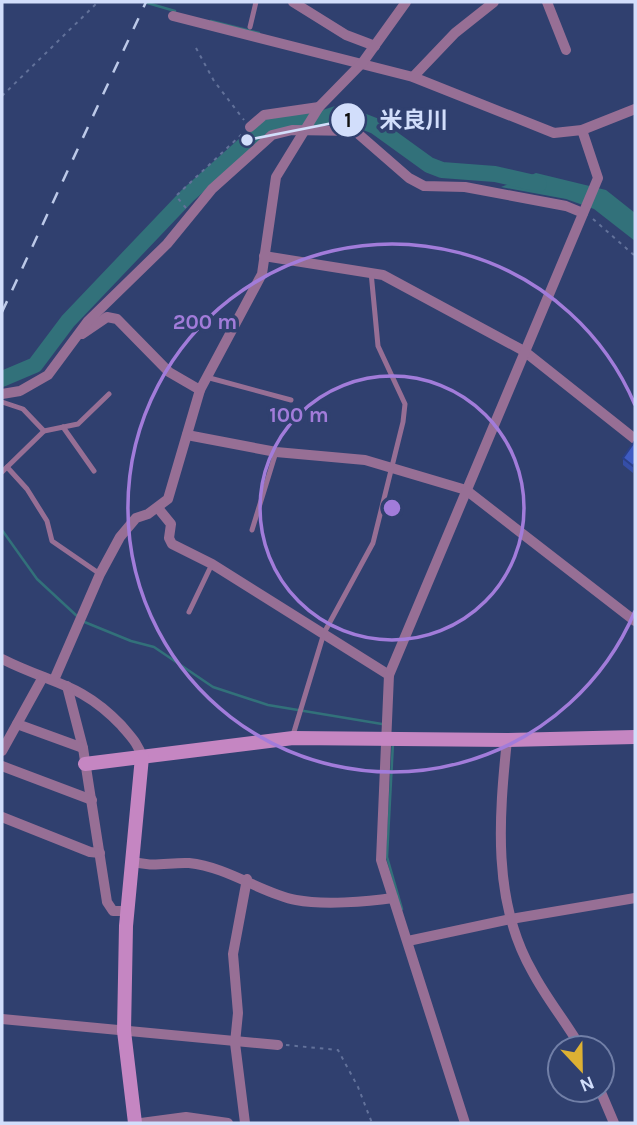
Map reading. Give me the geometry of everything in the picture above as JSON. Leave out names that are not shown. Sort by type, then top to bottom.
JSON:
[{"type":"street","points":[[293,2],[346,35],[375,46]]},
{"type":"street","points":[[2,751],[49,678],[120,537],[136,518],[158,508],[168,499],[200,390],[262,274],[276,177],[301,132],[319,107],[363,62],[406,2]]},
{"type":"street","points":[[413,77],[455,33],[494,2]]},
{"type":"street","points":[[547,2],[566,50]]},
{"type":"street","points":[[173,16],[363,62],[413,77],[554,133],[582,130],[635,109]]},
{"type":"street","points":[[250,127],[264,115],[319,107]]},
{"type":"street","points":[[2,394],[20,391],[36,384],[61,361],[72,340],[192,216],[212,189],[272,135],[292,130],[301,132],[334,128],[355,131],[409,178],[424,186],[465,187],[566,206],[583,213]]},
{"type":"street","points":[[465,1123],[381,860],[389,675],[598,178],[582,130]]},
{"type":"street","points":[[264,256],[383,275],[524,351],[635,439]]},
{"type":"street","points":[[72,340],[107,317],[117,319],[169,372],[200,390]]},
{"type":"street","points":[[187,435],[276,452],[344,458],[393,467],[467,490],[635,621]]},
{"type":"street","points":[[158,508],[171,524],[169,538],[172,544],[212,564],[389,675]]},
{"type":"street","points":[[2,659],[67,686],[99,703],[132,736],[142,757],[127,911],[128,976],[124,1031],[135,1123]]},
{"type":"street","points":[[67,686],[86,764],[107,902],[113,911],[127,911]]},
{"type":"street","points":[[17,724],[83,748]]},
{"type":"street","points":[[86,764],[293,738],[385,741],[635,737]]},
{"type":"street","points":[[506,740],[500,847],[511,919],[531,971],[572,1034]]},
{"type":"street","points":[[2,766],[92,800]]},
{"type":"street","points":[[2,817],[90,852],[100,853]]},
{"type":"street","points":[[131,860],[161,866],[190,863],[247,879],[295,900],[394,898]]},
{"type":"street","points":[[245,1123],[235,1043],[238,1013],[233,954],[247,879]]},
{"type":"street","points":[[408,941],[511,919],[635,898]]},
{"type":"street","points":[[2,1019],[278,1045]]},
{"type":"street","points":[[606,1104],[614,1123]]},
{"type":"street","points":[[141,1123],[186,1117],[228,1123]]},
{"type":"lane","points":[[250,27],[256,2]]},
{"type":"lane","points":[[293,738],[324,633],[373,543],[393,467],[405,404],[378,346],[371,272]]},
{"type":"lane","points":[[206,377],[291,400]]},
{"type":"lane","points":[[100,575],[52,541],[47,521],[27,489],[4,470],[44,431],[78,424],[109,394]]},
{"type":"lane","points":[[2,402],[23,409],[44,431]]},
{"type":"lane","points":[[63,427],[94,471]]},
{"type":"lane","points":[[252,530],[276,452]]},
{"type":"lane","points":[[189,612],[212,564]]},
{"type":"path","points":[[2,96],[97,2]]},
{"type":"path","points":[[192,216],[176,196],[250,127],[214,81],[196,48]]},
{"type":"path","points":[[583,213],[599,223],[635,257]]},
{"type":"path","points":[[278,1045],[338,1051],[358,1087],[372,1123]]},
{"type":"shaded area","points":[[536,173],[606,190],[635,213],[635,241],[594,209],[566,199],[501,187]]},
{"type":"building","points":[[635,441],[635,463],[633,466],[623,458]]},
{"type":"waterway","points":[[144,2],[175,11]]},
{"type":"waterway","points":[[211,21],[259,33]]},
{"type":"waterway","points":[[2,379],[35,365],[68,321],[188,195],[269,123],[295,119],[314,121],[336,114],[352,117],[375,126],[429,165],[442,170],[495,174],[539,184]]},
{"type":"waterway","points":[[2,530],[37,579],[78,617]]},
{"type":"waterway","points":[[82,621],[131,641],[154,647],[213,687],[268,705],[382,724]]},
{"type":"waterway","points":[[393,743],[387,857],[402,909]]},
{"type":"railway","points":[[2,312],[146,2]]},
{"type":"place","name":"米良川","points":[[247,140]]}]
